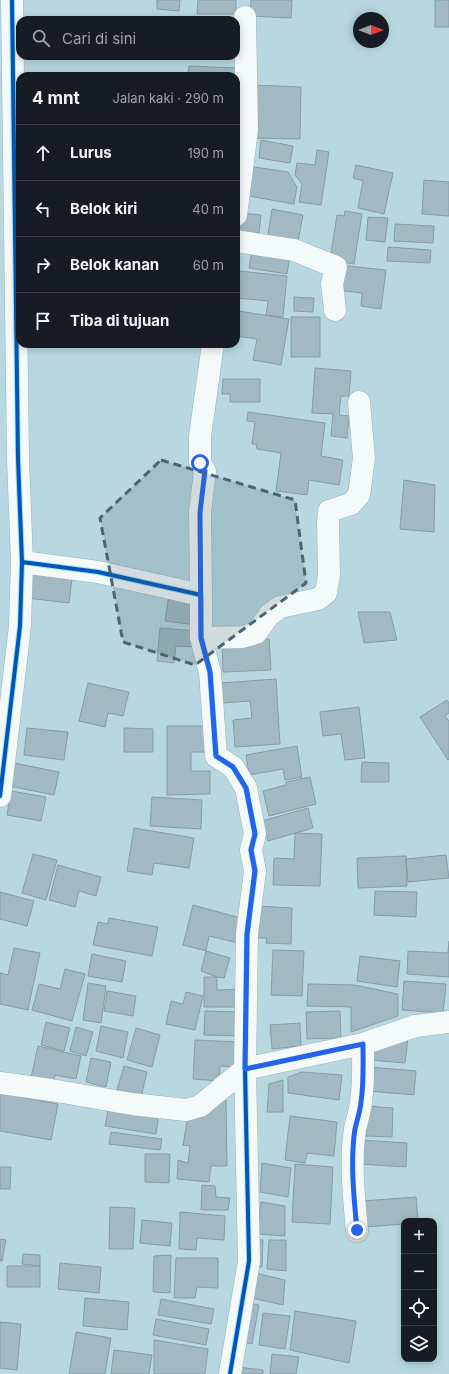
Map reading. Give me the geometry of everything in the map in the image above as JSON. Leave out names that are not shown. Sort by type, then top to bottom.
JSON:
[{"type":"street","points":[[12,0],[16,306]]},
{"type":"street","points":[[240,184],[247,130],[245,17]]},
{"type":"street","points":[[240,242],[294,250],[336,267],[332,284],[335,310]]},
{"type":"street","points":[[0,796],[20,626],[22,562],[18,459],[17,348]]},
{"type":"street","points":[[212,348],[200,436],[200,463],[205,471],[200,512],[201,638],[210,672],[216,756],[233,767],[246,788],[255,834],[251,850],[255,871],[247,934],[245,1069],[249,1261],[230,1374]]},
{"type":"street","points":[[201,638],[242,637],[256,632],[269,615],[280,606],[318,599],[326,593],[329,575],[329,511],[351,504],[359,495],[364,458],[359,402]]},
{"type":"street","points":[[22,562],[98,572],[201,595]]},
{"type":"street","points":[[0,1083],[132,1104],[186,1110],[200,1106],[245,1069],[363,1044],[415,1026],[449,1022]]},
{"type":"street","points":[[357,1230],[354,1200],[354,1157],[355,1129],[361,1103],[363,1085],[363,1044]]},
{"type":"highlighted area","points":[[161,460],[295,500],[306,583],[195,665],[123,642],[100,518]]},
{"type":"building","points":[[157,0],[180,0],[179,11],[157,9]]},
{"type":"building","points":[[198,0],[236,0],[236,14],[197,14]]},
{"type":"building","points":[[251,0],[292,0],[291,18],[250,16]]},
{"type":"building","points":[[435,0],[449,0],[449,27],[435,27]]},
{"type":"building","points":[[189,66],[237,68],[236,72],[188,72]]},
{"type":"building","points":[[253,85],[301,87],[300,139],[252,138]]},
{"type":"building","points":[[261,140],[293,146],[290,163],[259,158]]},
{"type":"building","points":[[317,150],[329,152],[321,205],[299,202],[302,184],[295,175],[297,163],[315,165]]},
{"type":"building","points":[[356,165],[393,173],[384,214],[358,208],[363,181],[353,178]]},
{"type":"building","points":[[248,166],[288,172],[297,187],[294,204],[243,195]]},
{"type":"building","points":[[424,180],[449,182],[449,216],[422,214]]},
{"type":"building","points":[[272,209],[303,215],[298,241],[268,235]]},
{"type":"building","points":[[345,211],[362,214],[354,264],[330,260],[337,215],[344,216]]},
{"type":"building","points":[[240,213],[261,215],[259,233],[240,231]]},
{"type":"building","points":[[368,217],[388,218],[385,242],[366,240]]},
{"type":"building","points":[[395,224],[434,226],[433,243],[394,241]]},
{"type":"building","points":[[388,247],[431,250],[430,263],[387,261]]},
{"type":"building","points":[[252,249],[290,255],[287,274],[249,268]]},
{"type":"building","points":[[339,265],[386,270],[381,309],[361,306],[362,293],[337,290]]},
{"type":"building","points":[[240,271],[287,276],[283,317],[266,315],[268,301],[240,298]]},
{"type":"building","points":[[294,297],[314,298],[313,312],[294,311]]},
{"type":"building","points":[[240,311],[289,319],[281,365],[253,360],[257,339],[240,337]]},
{"type":"building","points":[[291,317],[320,317],[320,357],[291,357]]},
{"type":"building","points":[[315,368],[351,371],[349,396],[341,396],[339,415],[349,416],[347,438],[331,436],[333,414],[312,413]]},
{"type":"building","points":[[223,379],[260,379],[260,402],[230,402],[230,394],[222,394]]},
{"type":"building","points":[[248,412],[325,423],[321,456],[343,460],[339,485],[309,480],[307,495],[276,491],[281,453],[257,449],[256,444],[252,444],[255,422],[247,421]]},
{"type":"building","points":[[404,480],[435,485],[434,532],[400,529]]},
{"type":"building","points":[[73,571],[69,603],[27,598],[30,574]]},
{"type":"building","points":[[169,594],[200,597],[196,625],[165,621]]},
{"type":"building","points":[[358,612],[390,612],[397,640],[364,643]]},
{"type":"building","points":[[160,628],[195,631],[193,647],[176,646],[174,663],[157,661]]},
{"type":"building","points":[[269,639],[271,670],[223,672],[222,641]]},
{"type":"building","points":[[276,679],[280,744],[235,747],[233,720],[252,718],[250,701],[222,703],[220,683]]},
{"type":"building","points":[[88,683],[129,692],[123,716],[108,713],[105,727],[79,721]]},
{"type":"building","points":[[447,700],[449,703],[449,713],[445,716],[449,721],[448,760],[420,717]]},
{"type":"building","points":[[359,707],[365,758],[345,760],[341,734],[323,736],[320,712]]},
{"type":"building","points":[[167,726],[208,726],[208,752],[191,752],[191,771],[210,771],[210,794],[167,795]]},
{"type":"building","points":[[27,728],[68,732],[64,760],[24,755]]},
{"type":"building","points":[[124,728],[153,729],[153,752],[124,752]]},
{"type":"building","points":[[297,746],[302,777],[285,780],[283,769],[249,775],[246,755]]},
{"type":"building","points":[[362,762],[389,763],[389,782],[361,782]]},
{"type":"building","points":[[14,763],[59,772],[54,795],[9,786]]},
{"type":"building","points":[[310,777],[316,804],[269,816],[263,791],[286,785],[286,782]]},
{"type":"building","points":[[11,791],[46,797],[41,821],[7,815]]},
{"type":"building","points":[[152,797],[202,800],[201,829],[150,826]]},
{"type":"building","points":[[308,808],[313,828],[268,841],[262,821]]},
{"type":"building","points":[[134,828],[194,838],[189,868],[154,863],[152,875],[127,871]]},
{"type":"building","points":[[295,833],[322,834],[320,886],[273,885],[274,858],[294,859]]},
{"type":"building","points":[[33,854],[57,860],[46,900],[22,893]]},
{"type":"building","points":[[446,855],[449,878],[408,882],[406,859]]},
{"type":"building","points":[[406,856],[407,886],[358,888],[357,858]]},
{"type":"building","points":[[58,865],[101,877],[96,896],[79,891],[75,907],[49,900]]},
{"type":"building","points":[[375,891],[417,892],[416,917],[374,915]]},
{"type":"building","points":[[0,892],[34,901],[27,926],[0,919]]},
{"type":"building","points":[[193,905],[244,919],[238,943],[209,936],[206,951],[183,945]]},
{"type":"building","points":[[257,906],[292,908],[291,944],[266,943],[267,938],[253,938]]},
{"type":"building","points":[[109,918],[158,927],[152,956],[93,945],[98,922],[108,924]]},
{"type":"building","points":[[449,941],[449,977],[407,974],[408,951],[448,953]]},
{"type":"building","points":[[14,948],[40,953],[28,1010],[0,1004],[0,973],[8,975]]},
{"type":"building","points":[[273,950],[304,951],[302,996],[271,995]]},
{"type":"building","points":[[206,951],[230,958],[224,978],[201,971]]},
{"type":"building","points":[[92,954],[126,961],[122,982],[88,976]]},
{"type":"building","points":[[360,956],[400,961],[397,987],[357,981]]},
{"type":"building","points":[[65,969],[85,974],[72,1021],[32,1010],[39,984],[60,989]]},
{"type":"building","points":[[204,977],[217,977],[217,990],[242,989],[242,1007],[204,1007]]},
{"type":"building","points":[[404,981],[446,984],[443,1013],[402,1010]]},
{"type":"building","points":[[88,983],[106,986],[101,1023],[83,1020]]},
{"type":"building","points":[[308,984],[355,985],[398,994],[398,1016],[351,1032],[351,1007],[307,1006]]},
{"type":"building","points":[[107,991],[136,996],[133,1016],[104,1011]]},
{"type":"building","points":[[186,992],[203,996],[195,1030],[166,1024],[171,1001],[183,1004]]},
{"type":"building","points":[[205,1011],[240,1012],[240,1036],[204,1035]]},
{"type":"building","points":[[340,1011],[341,1038],[307,1039],[306,1012]]},
{"type":"building","points":[[46,1022],[70,1028],[64,1051],[41,1045]]},
{"type":"building","points":[[300,1023],[301,1046],[272,1049],[270,1025]]},
{"type":"building","points":[[101,1026],[128,1032],[123,1058],[96,1051]]},
{"type":"building","points":[[76,1027],[93,1032],[86,1056],[70,1051]]},
{"type":"building","points":[[136,1028],[160,1035],[152,1067],[127,1060]]},
{"type":"building","points":[[408,1038],[405,1063],[370,1060],[370,1049]]},
{"type":"building","points":[[195,1040],[240,1042],[239,1067],[220,1066],[219,1081],[193,1079]]},
{"type":"building","points":[[38,1046],[81,1056],[76,1079],[55,1075],[53,1088],[30,1082]]},
{"type":"building","points":[[91,1058],[111,1062],[106,1087],[86,1082]]},
{"type":"building","points":[[124,1066],[147,1072],[141,1097],[117,1090]]},
{"type":"building","points":[[370,1067],[416,1071],[414,1095],[368,1091]]},
{"type":"building","points":[[302,1072],[342,1075],[339,1100],[288,1093],[288,1077]]},
{"type":"building","points":[[283,1080],[283,1112],[267,1112],[269,1084]]},
{"type":"building","points":[[0,1093],[58,1104],[51,1140],[0,1131]]},
{"type":"building","points":[[226,1100],[227,1166],[211,1166],[209,1182],[177,1179],[178,1160],[188,1163],[190,1146],[183,1145],[188,1115]]},
{"type":"building","points":[[109,1105],[159,1114],[156,1134],[105,1126]]},
{"type":"building","points":[[368,1106],[393,1108],[392,1137],[366,1136]]},
{"type":"building","points":[[290,1116],[337,1122],[334,1156],[307,1153],[305,1163],[285,1160]]},
{"type":"building","points":[[111,1132],[162,1139],[160,1150],[109,1144]]},
{"type":"building","points":[[361,1140],[407,1143],[406,1167],[359,1164]]},
{"type":"building","points":[[145,1154],[170,1154],[169,1183],[145,1182]]},
{"type":"building","points":[[262,1163],[291,1168],[288,1197],[260,1192]]},
{"type":"building","points":[[295,1164],[333,1167],[330,1224],[292,1222]]},
{"type":"building","points":[[0,1167],[11,1167],[10,1189],[0,1189]]},
{"type":"building","points":[[202,1185],[215,1186],[216,1197],[230,1198],[228,1210],[201,1210]]},
{"type":"building","points":[[416,1197],[418,1218],[401,1218],[401,1224],[365,1227],[363,1201]]},
{"type":"building","points":[[261,1202],[285,1206],[285,1236],[257,1234]]},
{"type":"building","points":[[110,1207],[135,1208],[133,1249],[109,1249]]},
{"type":"building","points":[[180,1212],[225,1216],[224,1240],[197,1238],[196,1250],[179,1249]]},
{"type":"building","points":[[142,1220],[172,1223],[170,1246],[140,1243]]},
{"type":"building","points":[[0,1239],[6,1240],[2,1261],[0,1261]]},
{"type":"building","points":[[255,1240],[263,1240],[262,1267],[253,1266]]},
{"type":"building","points":[[269,1240],[286,1240],[286,1271],[267,1269]]},
{"type":"building","points":[[23,1254],[40,1255],[40,1266],[22,1264]]},
{"type":"building","points":[[171,1255],[170,1293],[153,1292],[154,1256]]},
{"type":"building","points":[[176,1258],[218,1258],[218,1288],[197,1287],[195,1298],[174,1298]]},
{"type":"building","points":[[60,1263],[101,1267],[99,1293],[58,1289]]},
{"type":"building","points":[[7,1266],[40,1266],[40,1287],[7,1287]]},
{"type":"building","points":[[251,1272],[285,1280],[283,1305],[247,1297]]},
{"type":"building","points":[[85,1298],[129,1302],[127,1330],[83,1326]]},
{"type":"building","points":[[161,1299],[214,1309],[211,1324],[158,1315]]},
{"type":"building","points":[[247,1303],[259,1305],[252,1344],[240,1341]]},
{"type":"building","points":[[295,1311],[356,1321],[349,1363],[290,1350]]},
{"type":"building","points":[[263,1313],[290,1316],[285,1349],[259,1345]]},
{"type":"building","points":[[156,1319],[209,1329],[206,1345],[153,1335]]},
{"type":"building","points":[[0,1322],[21,1324],[17,1370],[0,1368]]},
{"type":"building","points":[[76,1332],[111,1338],[105,1374],[69,1374]]},
{"type":"building","points":[[154,1340],[208,1349],[205,1374],[154,1374]]},
{"type":"building","points":[[114,1350],[152,1355],[149,1374],[111,1374]]},
{"type":"building","points":[[272,1354],[299,1357],[296,1374],[270,1374]]},
{"type":"building","points":[[238,1367],[263,1370],[263,1374],[238,1374]]},
{"type":"cycle path","points":[[12,0],[16,306]]},
{"type":"cycle path","points":[[0,796],[20,626],[22,562],[18,459],[17,348]]},
{"type":"cycle path","points":[[22,562],[98,572],[201,595],[201,638],[210,672],[216,756],[233,767],[246,788],[255,834],[251,850],[255,871],[247,934],[245,1069],[249,1261],[230,1374]]},
{"type":"route","points":[[200,463],[205,471],[200,512],[201,638],[210,672],[216,756],[233,767],[246,788],[255,834],[251,850],[255,871],[247,934],[245,1069],[363,1044],[363,1078],[359,1118],[355,1129],[354,1157],[354,1200],[357,1230]]}]
